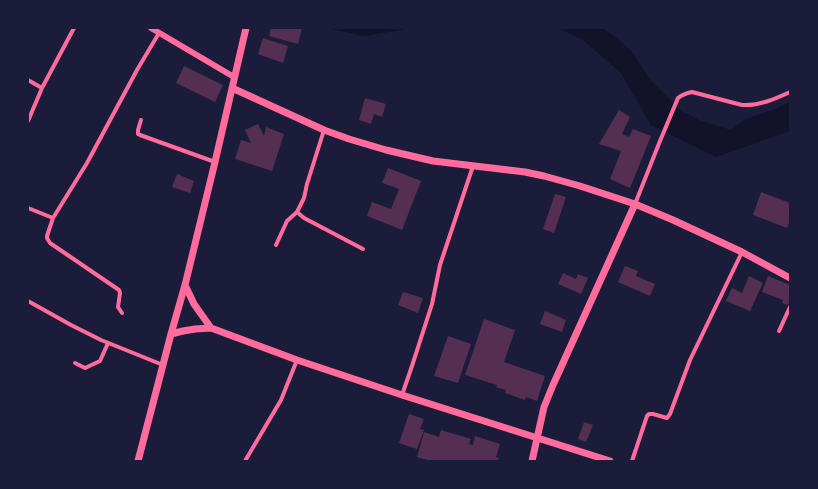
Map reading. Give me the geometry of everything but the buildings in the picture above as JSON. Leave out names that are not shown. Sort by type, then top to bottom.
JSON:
[{"type":"main road","points":[[138,461],[185,285],[246,28]]},
{"type":"main road","points":[[232,88],[324,130],[386,150],[433,161],[474,165],[544,176],[635,204],[742,252],[790,278]]},
{"type":"main road","points":[[532,461],[544,407],[635,204]]},
{"type":"main road","points":[[185,285],[194,304],[211,328]]},
{"type":"main road","points":[[171,334],[195,329],[211,328],[297,360],[610,461]]},
{"type":"street","points":[[28,121],[42,88],[74,28]]},
{"type":"street","points":[[151,28],[234,77]]},
{"type":"street","points":[[122,313],[118,307],[119,290],[48,240],[47,236],[53,218],[87,163],[137,70],[159,33]]},
{"type":"street","points":[[28,80],[42,88]]},
{"type":"street","points":[[635,204],[678,98],[686,93],[692,92],[742,105],[754,105],[790,92]]},
{"type":"street","points":[[141,120],[138,134],[215,162]]},
{"type":"street","points":[[276,244],[287,221],[297,212],[304,198],[324,130]]},
{"type":"street","points":[[402,395],[432,304],[440,265],[474,165]]},
{"type":"street","points":[[28,208],[53,218]]},
{"type":"street","points":[[297,212],[304,218],[363,249]]},
{"type":"street","points":[[632,461],[646,416],[653,414],[667,418],[670,414],[690,360],[742,252]]},
{"type":"street","points":[[28,301],[71,325],[108,343],[163,365]]},
{"type":"street","points":[[779,331],[790,307]]},
{"type":"street","points":[[75,363],[85,368],[100,361],[108,343]]},
{"type":"street","points":[[245,461],[281,400],[297,360]]},
{"type":"shaded area","points":[[327,28],[406,28],[364,36]]},
{"type":"shaded area","points":[[558,28],[603,28],[617,38],[633,53],[649,78],[681,111],[701,121],[731,130],[746,119],[790,102],[790,131],[716,157],[651,125],[621,73],[583,40]]}]
